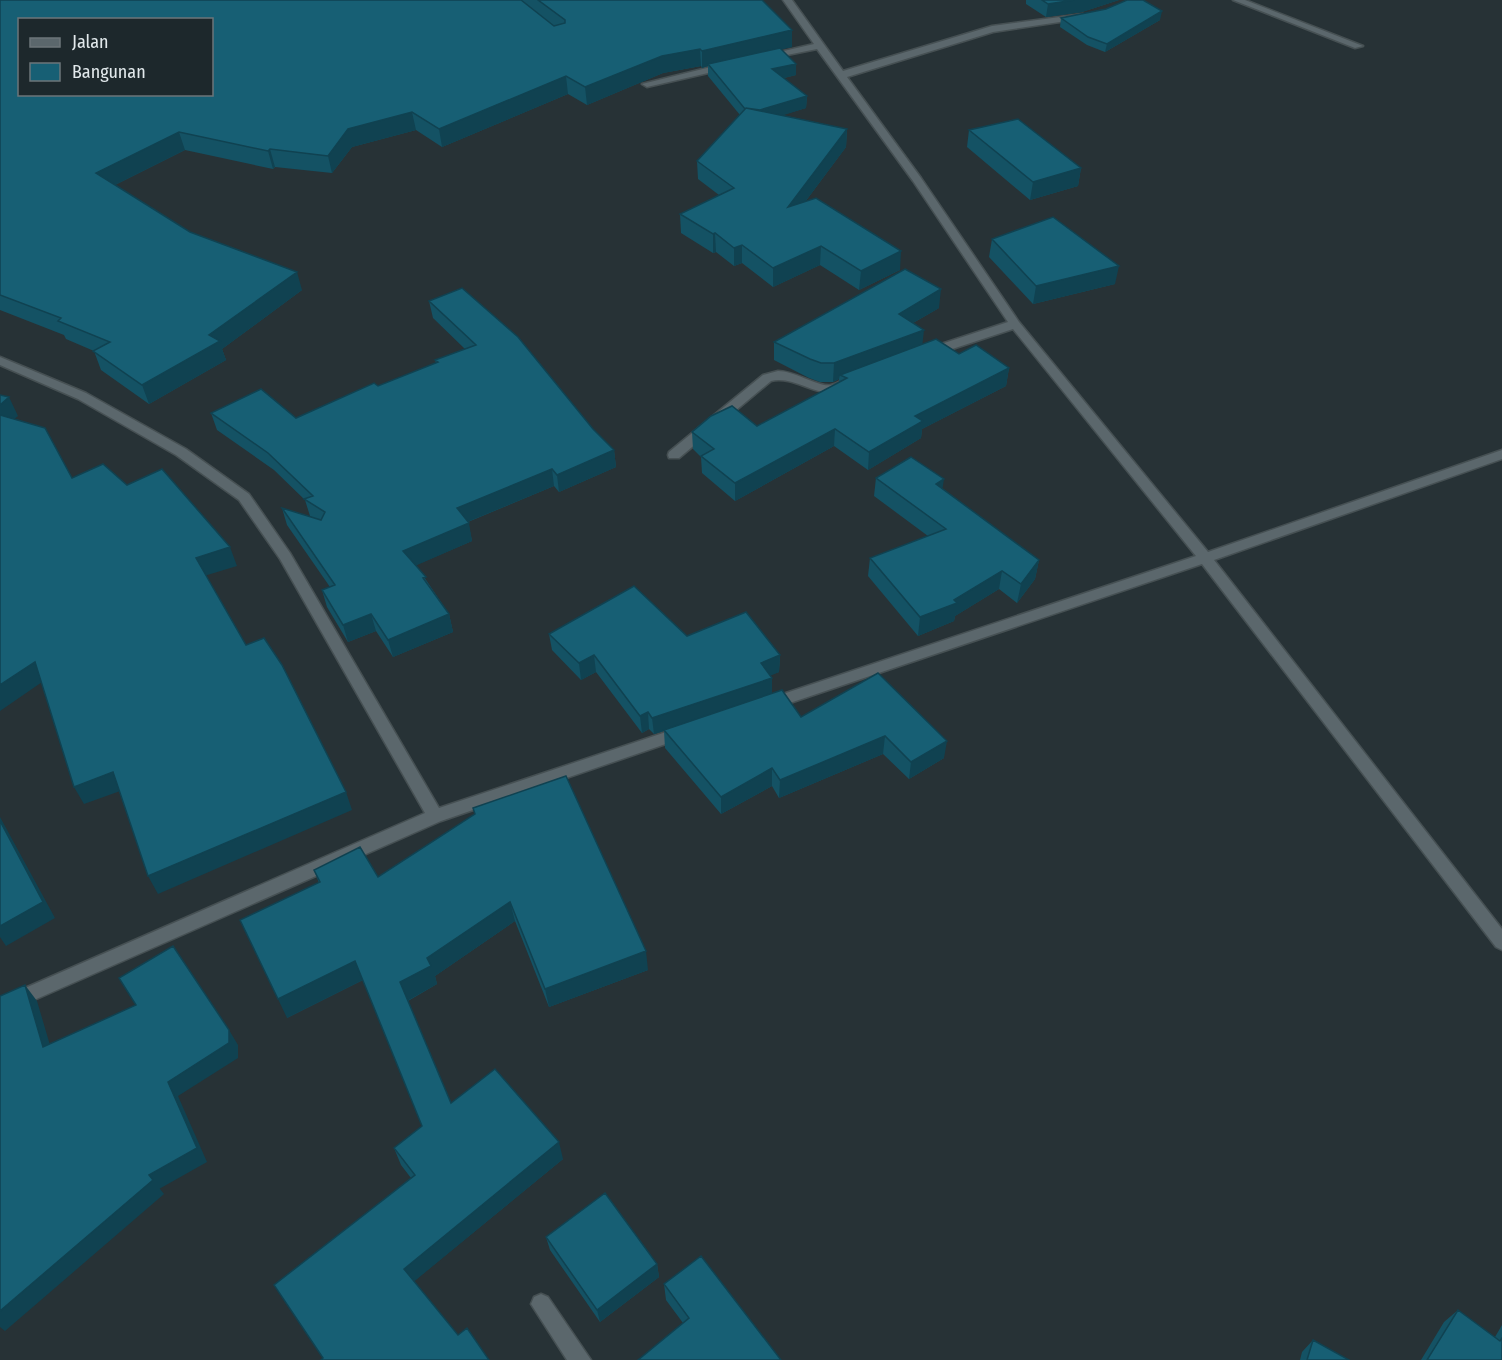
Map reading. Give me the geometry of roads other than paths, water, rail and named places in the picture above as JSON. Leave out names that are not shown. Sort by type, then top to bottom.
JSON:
[{"type":"street","points":[[787,0],[821,45],[1015,324],[1205,558],[1502,942]]},
{"type":"street","points":[[1237,0],[1358,45]]},
{"type":"street","points":[[842,75],[992,29],[1090,14]]},
{"type":"street","points":[[752,61],[821,45]]},
{"type":"street","points":[[647,84],[740,63]]},
{"type":"street","points":[[915,357],[1015,324]]},
{"type":"street","points":[[0,361],[82,396],[181,452],[244,497],[285,556],[435,816]]},
{"type":"street","points":[[674,455],[767,378],[784,374],[818,387],[832,389],[856,379]]},
{"type":"street","points":[[752,710],[1205,558],[1502,454]]},
{"type":"street","points":[[0,1007],[435,816],[696,729]]},
{"type":"street","points":[[542,1304],[580,1360]]}]
